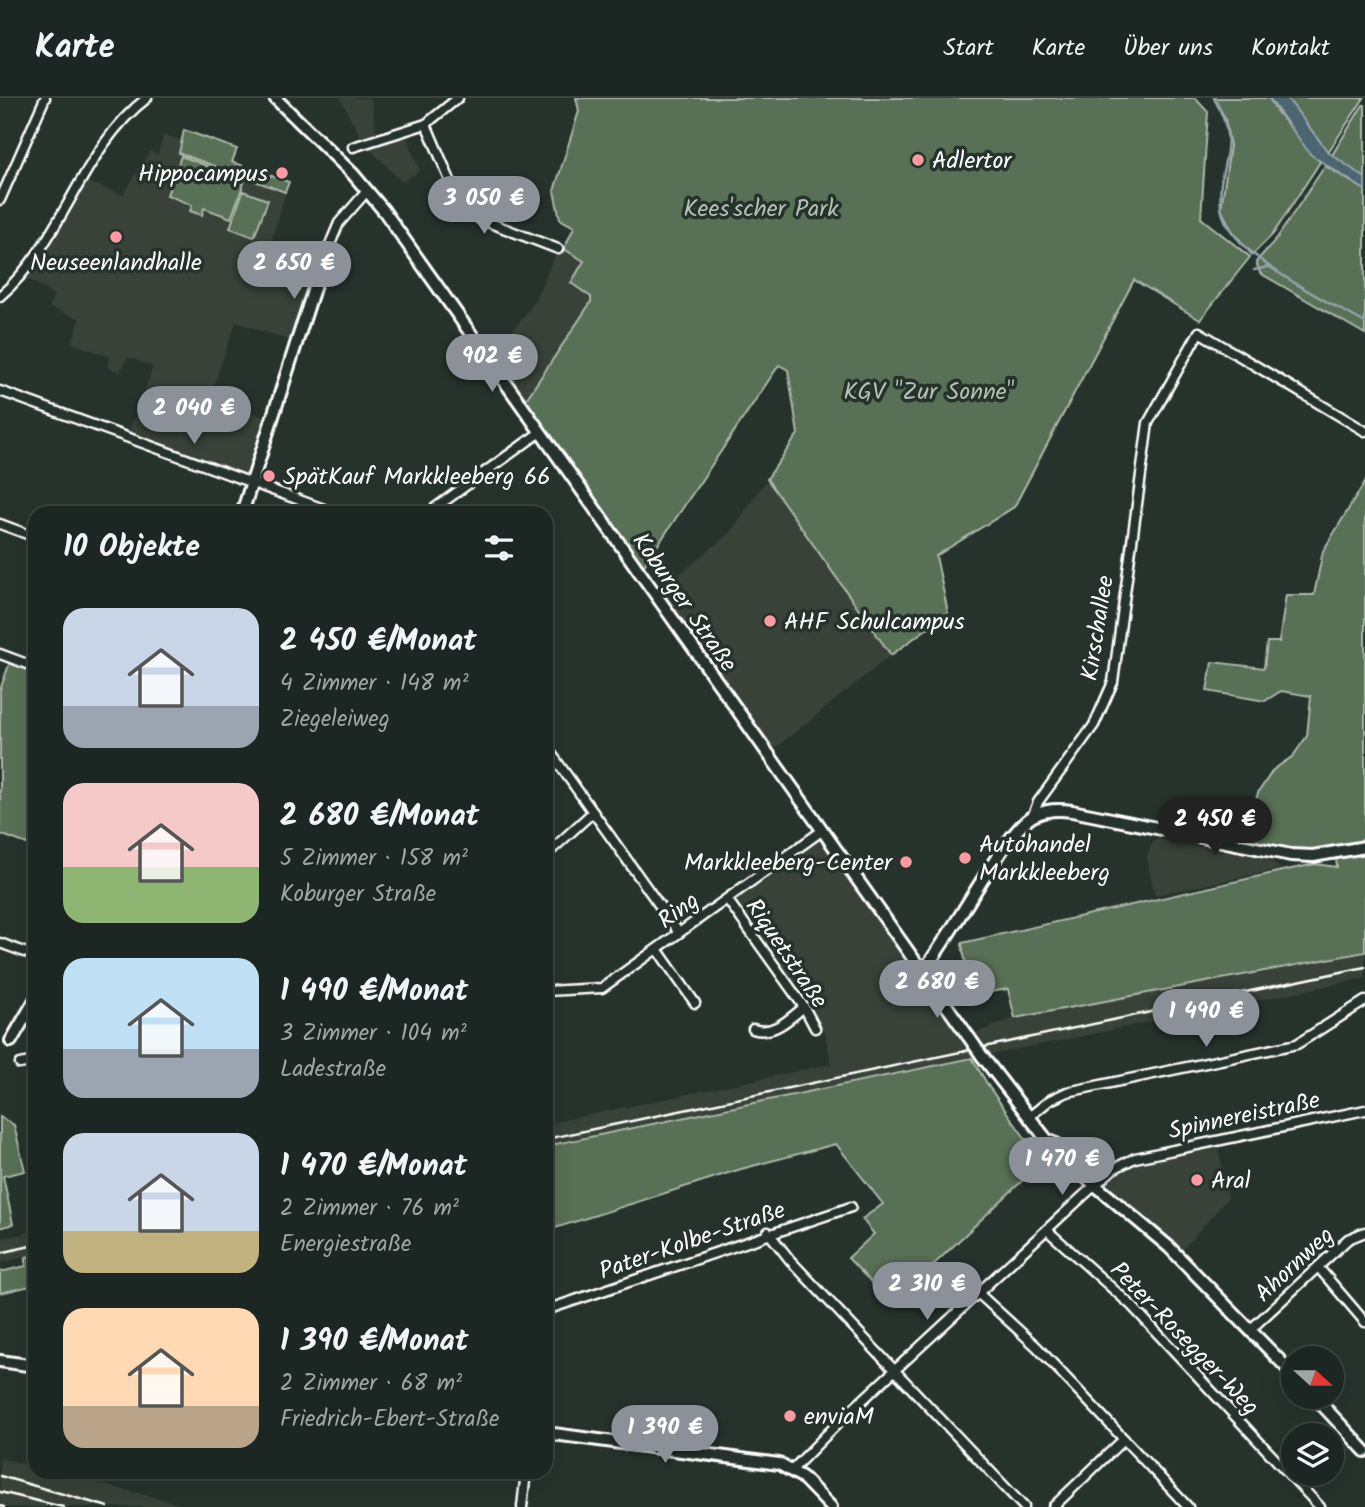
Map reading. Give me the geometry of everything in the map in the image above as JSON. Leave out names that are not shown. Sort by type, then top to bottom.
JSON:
[{"type":"main road","name":"Koburger Straße","points":[[275,98],[367,191],[982,1056],[1029,1117],[1050,1141],[1060,1145],[1077,1160],[1096,1184],[1169,1247],[1281,1361]]},
{"type":"main road","points":[[244,506],[322,263]]},
{"type":"main road","points":[[1033,815],[1048,810],[1072,811],[1291,855],[1313,856],[1365,848]]},
{"type":"main road","name":"Kirschallee","points":[[922,972],[939,952],[1005,846],[1033,815]]},
{"type":"main road","points":[[11,1041],[28,1012]]},
{"type":"main road","points":[[0,1362],[28,1365]]},
{"type":"main road","points":[[1326,1409],[1365,1451]]},
{"type":"main road","points":[[553,1434],[777,1464],[792,1470],[831,1507]]},
{"type":"street","points":[[0,200],[45,98]]},
{"type":"street","points":[[0,296],[27,268],[103,148],[132,111],[147,98]]},
{"type":"street","points":[[354,147],[426,124],[458,98]]},
{"type":"street","points":[[426,124],[461,206],[480,219],[558,249]]},
{"type":"street","points":[[322,263],[339,223],[367,191]]},
{"type":"street","name":"Kirschallee","points":[[1033,815],[1038,802],[1094,724],[1113,682],[1148,423],[1199,332],[1365,431]]},
{"type":"street","points":[[0,391],[316,506]]},
{"type":"street","points":[[438,506],[539,433]]},
{"type":"street","points":[[0,524],[28,534]]},
{"type":"street","points":[[0,654],[28,664]]},
{"type":"street","points":[[553,756],[679,933]]},
{"type":"street","points":[[553,849],[593,812]]},
{"type":"street","name":"Ring","points":[[553,991],[602,988],[822,830]]},
{"type":"street","name":"Riquetstraße","points":[[727,899],[804,1007],[815,1028]]},
{"type":"street","points":[[0,943],[28,953]]},
{"type":"street","points":[[657,949],[695,1003]]},
{"type":"street","points":[[1029,1117],[1050,1100],[1067,1092],[1297,1044],[1365,1001]]},
{"type":"street","points":[[752,1028],[764,1030],[778,1027],[804,1007]]},
{"type":"street","points":[[20,1064],[28,1062]]},
{"type":"street","name":"Spinnereistraße","points":[[792,1470],[1113,1169],[1135,1158],[1365,1110]]},
{"type":"street","name":"Pater-Kolbe-Straße","points":[[553,1308],[851,1206]]},
{"type":"street","name":"Peter-Rosegger-Weg","points":[[1048,1231],[1132,1306],[1320,1507]]},
{"type":"street","name":"Ahornweg","points":[[1251,1329],[1348,1239],[1365,1232]]},
{"type":"street","points":[[768,1233],[790,1260],[1024,1507]]},
{"type":"street","points":[[1318,1267],[1365,1322]]},
{"type":"street","points":[[978,1293],[1037,1347],[1188,1507]]},
{"type":"street","points":[[1053,1507],[1124,1439]]},
{"type":"street","points":[[522,1507],[525,1479]]},
{"type":"shaded area","points":[[340,98],[371,98],[377,137],[404,130],[420,171],[402,182],[364,143]]},
{"type":"shaded area","points":[[184,130],[237,149],[232,162],[289,182],[269,248],[321,268],[297,343],[236,322],[210,396],[272,420],[252,482],[127,437],[153,367],[128,357],[120,372],[107,367],[110,357],[72,343],[80,319],[49,307],[54,295],[22,275],[82,180],[123,195],[150,151],[158,154],[164,135],[180,140]]},
{"type":"shaded area","points":[[562,248],[584,261],[591,302],[521,407],[489,362],[533,304],[558,249]]},
{"type":"shaded area","name":"AHF Schulcampus","points":[[767,479],[891,655],[768,754],[654,595],[729,534]]},
{"type":"shaded area","points":[[823,830],[968,1036],[1015,1018],[1365,952],[1365,978],[553,1145],[553,1123],[831,1064],[825,1032],[815,1028],[727,899]]},
{"type":"shaded area","points":[[1157,839],[1269,859],[1281,869],[1155,895],[1147,858],[1151,844]]},
{"type":"shaded area","points":[[1217,1140],[1228,1198],[1177,1256],[1096,1184],[1124,1162]]},
{"type":"shaded area","points":[[28,1233],[28,1257],[0,1263],[0,1239]]},
{"type":"shaded area","points":[[0,1458],[28,1465],[28,1479],[82,1479],[192,1507],[0,1507]]},
{"type":"green space","points":[[576,98],[1195,98],[1208,112],[1201,218],[1250,257],[1200,320],[1134,280],[1014,507],[936,556],[948,613],[891,655],[767,479],[798,434],[788,370],[779,365],[639,573],[521,407],[591,302],[591,297],[571,283],[584,261],[564,249],[574,227],[560,219],[554,191],[579,111]]},
{"type":"green space","points":[[1214,98],[1269,98],[1277,112],[1320,162],[1273,234],[1252,255],[1231,229],[1221,209],[1230,146],[1225,118]]},
{"type":"green space","points":[[1287,98],[1364,98],[1328,152]]},
{"type":"green space","points":[[1365,105],[1365,178],[1332,155]]},
{"type":"green space","points":[[184,130],[237,149],[232,162],[289,182],[285,192],[179,153]]},
{"type":"green space","points":[[181,156],[245,180],[231,218],[204,208],[202,215],[190,211],[192,205],[167,195]]},
{"type":"green space","points":[[1325,166],[1365,190],[1365,334],[1260,273],[1256,262],[1277,238]]},
{"type":"green space","points":[[243,191],[268,200],[254,237],[230,228]]},
{"type":"green space","points":[[1365,482],[1365,847],[1313,856],[1242,846],[1258,793],[1273,770],[1293,756],[1307,736],[1311,696],[1281,691],[1265,701],[1207,691],[1212,662],[1264,668],[1267,642],[1279,642],[1286,595],[1314,595],[1323,551]]},
{"type":"green space","points":[[11,659],[28,665],[28,844],[0,834],[0,690]]},
{"type":"green space","points":[[1365,854],[1365,952],[1015,1018],[1008,989],[990,992],[974,977],[965,959],[962,943],[1315,864],[1337,867],[1336,859]]},
{"type":"green space","points":[[972,1058],[1042,1162],[892,1304],[848,1258],[874,1234],[862,1219],[883,1204],[836,1144],[741,1169],[553,1229],[553,1145]]},
{"type":"green space","points":[[0,1117],[14,1125],[25,1171],[3,1176],[13,1224],[0,1228]]},
{"type":"green space","points":[[26,1257],[28,1287],[0,1293],[0,1272],[26,1266]]},
{"type":"water","points":[[1269,98],[1287,98],[1328,152],[1365,178],[1365,190],[1311,155]]},
{"type":"waterway","points":[[1214,98],[1227,131],[1228,143],[1220,191],[1221,207],[1227,225],[1259,259],[1304,289],[1365,323]]},
{"type":"waterway","points":[[1254,270],[1268,267]]},
{"type":"railway","points":[[553,1138],[1365,967]]},
{"type":"railway","points":[[0,1253],[28,1247]]},
{"type":"railway","points":[[0,1476],[108,1507]]},
{"type":"railway","points":[[0,1492],[63,1507]]},
{"type":"railway","points":[[0,1506],[4,1507]]},
{"type":"place","name":"Adlertor","points":[[918,160]]},
{"type":"place","name":"Hippocampus","points":[[282,173]]},
{"type":"place","name":"Neuseenlandhalle","points":[[116,237]]},
{"type":"place","name":"SpätKauf Markkleeberg 66","points":[[269,476]]},
{"type":"place","name":"AHF Schulcampus","points":[[770,621]]},
{"type":"place","name":"Autohandel Markkleeberg","points":[[965,858]]},
{"type":"place","name":"Markkleeberg-Center","points":[[906,862]]},
{"type":"place","name":"Aral","points":[[1197,1180]]},
{"type":"place","name":"enviaM","points":[[790,1416]]},
{"type":"park label","name":"Kees'scher Park","points":[[761,208]]},
{"type":"park label","name":"KGV \"Zur Sonne\"","points":[[929,391]]}]
